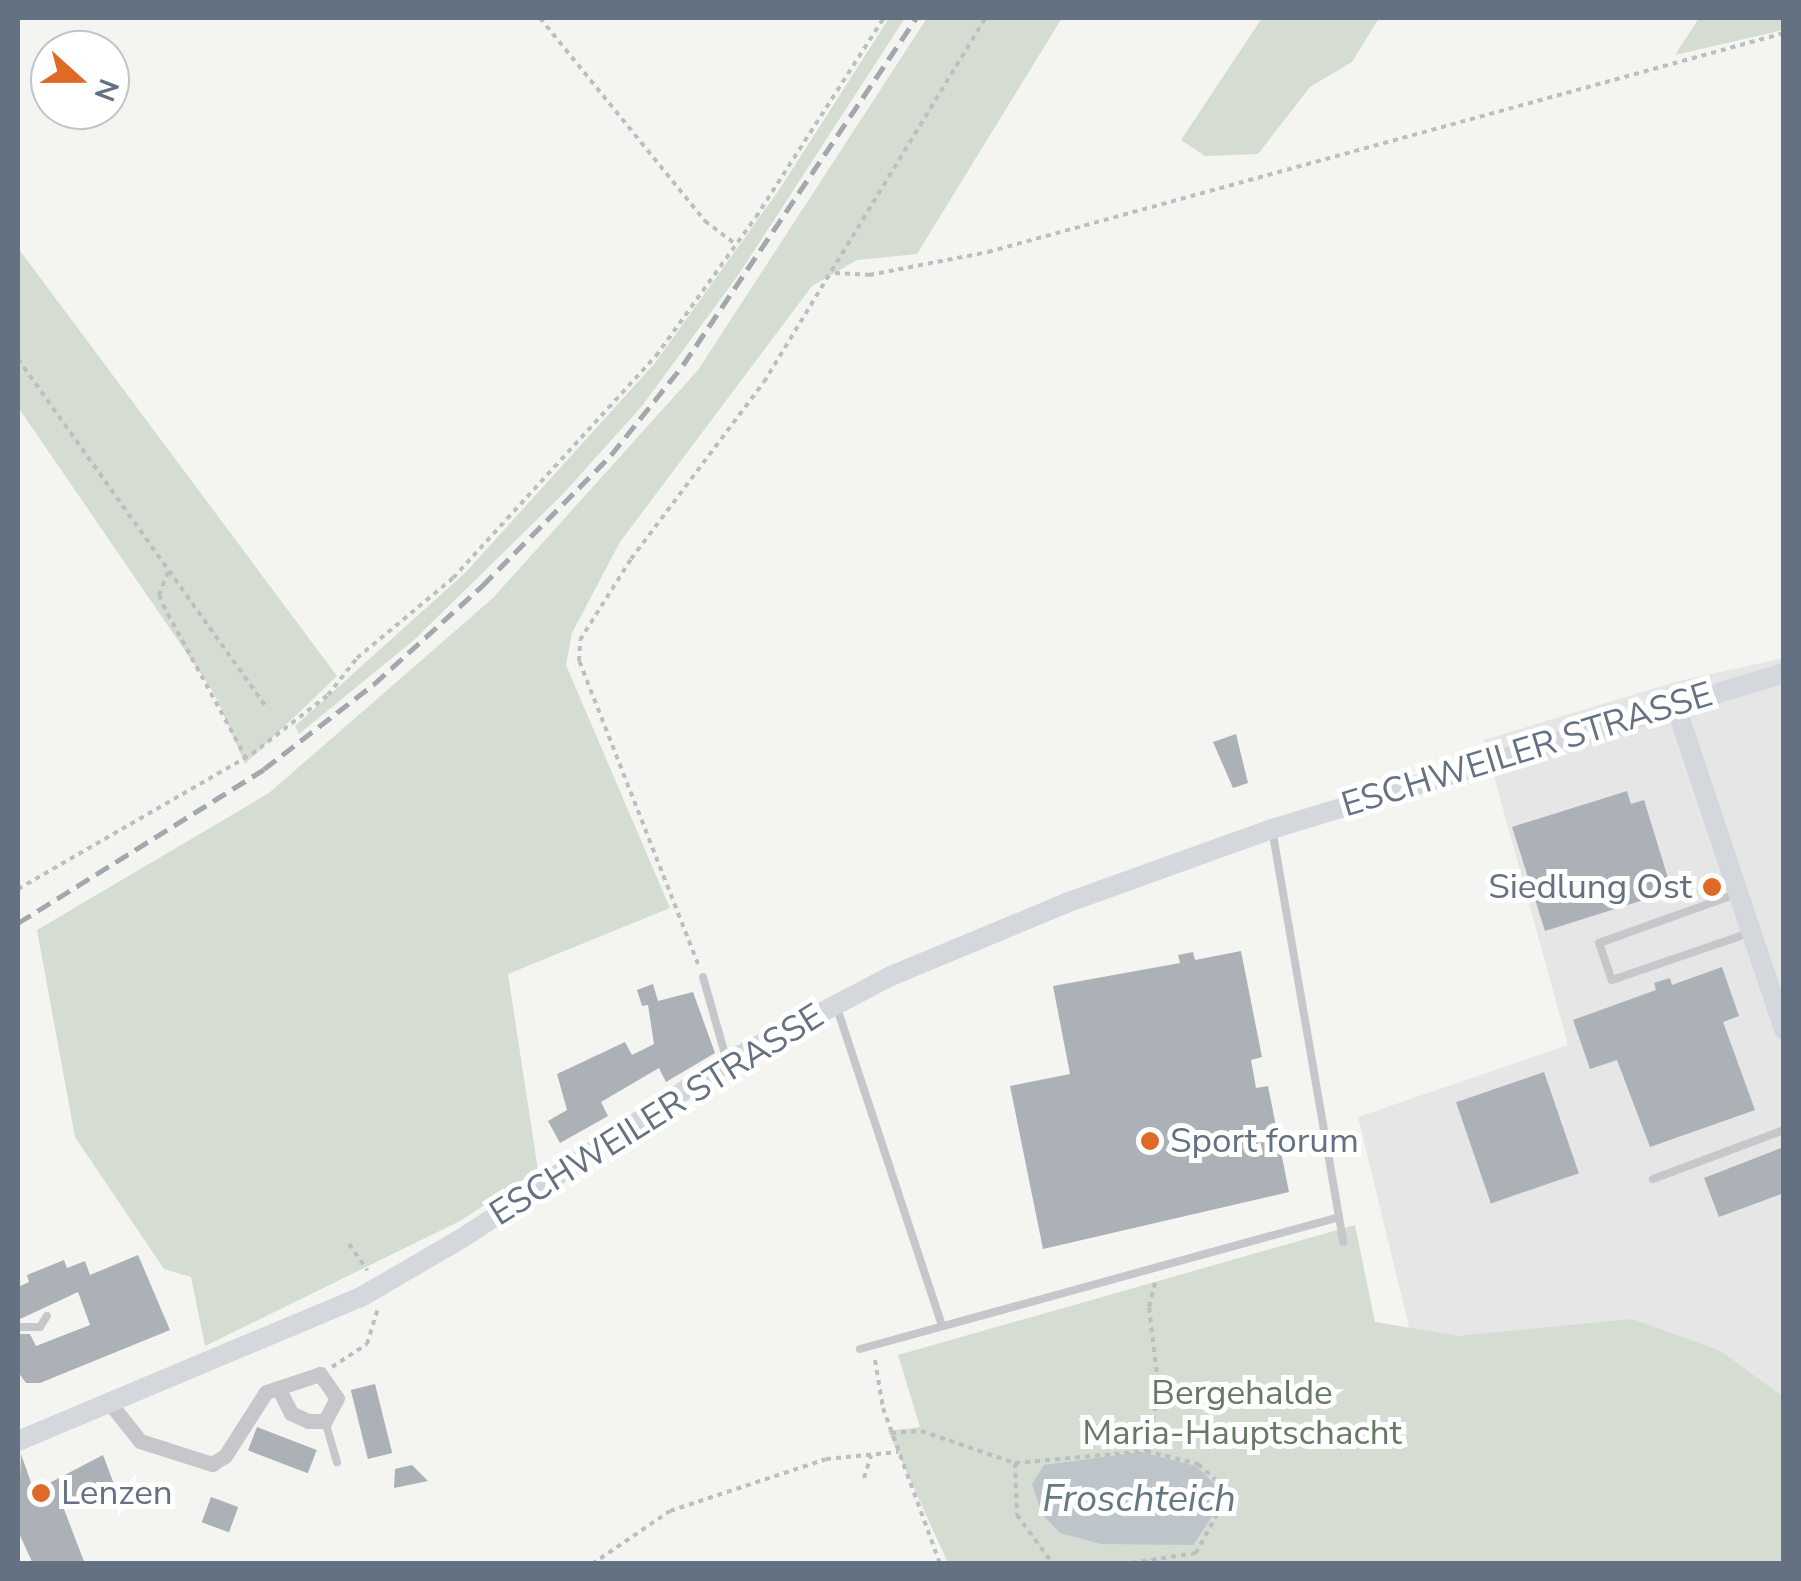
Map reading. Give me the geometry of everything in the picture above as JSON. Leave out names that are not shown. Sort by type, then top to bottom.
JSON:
[{"type":"street","name":"ESCHWEILER STRASSE","points":[[18,1442],[361,1297],[464,1237],[728,1062],[835,1002],[1066,903],[1272,830],[1784,673]]},
{"type":"street","points":[[1675,704],[1784,1029]]},
{"type":"street","points":[[109,1402],[140,1441],[212,1464],[225,1456],[266,1392],[278,1388],[320,1374],[337,1398],[325,1422],[292,1413],[278,1388]]},
{"type":"lane","points":[[1272,830],[1343,1242]]},
{"type":"lane","points":[[1736,894],[1599,943],[1612,980],[1749,932]]},
{"type":"lane","points":[[703,977],[728,1062]]},
{"type":"lane","points":[[835,1002],[942,1326]]},
{"type":"lane","points":[[1653,1179],[1784,1130]]},
{"type":"lane","points":[[860,1349],[1338,1217]]},
{"type":"lane","points":[[18,1326],[40,1326],[47,1316]]},
{"type":"lane","points":[[325,1422],[337,1462]]},
{"type":"path","points":[[540,18],[705,220],[737,245]]},
{"type":"path","points":[[18,889],[252,754],[317,705],[357,658],[454,578],[586,437],[737,245],[884,18]]},
{"type":"path","points":[[703,977],[579,661],[580,640],[834,273],[985,18]]},
{"type":"path","points":[[834,273],[870,275],[988,252],[1784,32]]},
{"type":"path","points":[[18,359],[266,705]]},
{"type":"path","points":[[168,572],[158,595],[162,605],[246,758]]},
{"type":"path","points":[[1146,1451],[1159,1392],[1149,1307],[1156,1268]]},
{"type":"path","points":[[872,1346],[891,1433],[940,1564]]},
{"type":"path","points":[[891,1433],[921,1431],[1015,1463],[1146,1451],[1198,1464],[1216,1481],[1222,1506],[1196,1553],[1125,1564]]},
{"type":"path","points":[[592,1564],[670,1511],[826,1459],[898,1452]]},
{"type":"path","points":[[864,1478],[871,1455]]},
{"type":"path","points":[[1015,1463],[1017,1515],[1053,1564]]},
{"type":"shaded area","points":[[1783,658],[1783,1397],[1632,1319],[1419,1368],[1358,1117],[1568,1045],[1484,740],[1675,682]]},
{"type":"green space","points":[[889,18],[905,18],[739,274],[642,406],[563,494],[414,640],[299,734],[295,726],[466,572],[655,363],[781,187]]},
{"type":"green space","points":[[927,18],[1062,18],[917,254],[857,260],[812,286],[620,542],[572,633],[566,665],[670,908],[508,974],[538,1170],[460,1221],[205,1346],[191,1277],[164,1269],[75,1137],[37,930],[269,793],[493,598],[698,370]]},
{"type":"green space","points":[[1262,18],[1379,18],[1352,62],[1310,87],[1258,154],[1205,156],[1181,140]]},
{"type":"green space","points":[[1699,18],[1783,18],[1783,30],[1675,55]]},
{"type":"green space","points":[[18,248],[337,676],[245,764],[214,693],[18,407]]},
{"type":"green space","name":"Bergehalde Maria-Hauptschacht","points":[[1355,1225],[1375,1322],[1458,1336],[1632,1319],[1721,1351],[1783,1397],[1783,1563],[948,1563],[888,1431],[920,1427],[898,1355]]},
{"type":"water","name":"Froschteich","points":[[1141,1452],[1196,1466],[1214,1483],[1219,1506],[1193,1545],[1101,1544],[1060,1533],[1042,1514],[1032,1484],[1044,1465]]},
{"type":"building","points":[[1236,734],[1248,783],[1233,788],[1213,742]]},
{"type":"building","points":[[1627,791],[1631,804],[1644,800],[1672,891],[1545,931],[1512,827]]},
{"type":"building","name":"Sport forum","points":[[1241,951],[1262,1057],[1251,1060],[1256,1088],[1268,1086],[1289,1192],[1043,1249],[1010,1086],[1070,1074],[1053,986],[1180,963],[1178,955],[1193,952],[1195,960]]},
{"type":"building","points":[[1722,967],[1739,1016],[1723,1022],[1755,1110],[1650,1147],[1617,1060],[1590,1069],[1573,1020],[1656,990],[1654,983],[1670,978],[1672,985]]},
{"type":"building","points":[[653,984],[658,1001],[693,992],[715,1053],[666,1082],[659,1068],[601,1102],[608,1116],[560,1143],[548,1121],[567,1110],[557,1074],[625,1042],[632,1055],[654,1044],[648,1005],[642,1006],[637,990]]},
{"type":"building","points":[[1544,1072],[1579,1173],[1491,1203],[1456,1102]]},
{"type":"building","points":[[1784,1147],[1784,1193],[1719,1217],[1704,1178]]},
{"type":"building","points":[[138,1255],[170,1330],[40,1383],[26,1383],[18,1372],[18,1334],[30,1334],[36,1346],[90,1325],[78,1292],[18,1320],[18,1287],[29,1282],[27,1275],[64,1260],[67,1268],[85,1261],[90,1275]]},
{"type":"building","points":[[375,1384],[392,1453],[368,1459],[351,1390]]},
{"type":"building","points":[[257,1427],[317,1450],[308,1473],[248,1450]]},
{"type":"building","points":[[21,1454],[34,1491],[103,1455],[120,1500],[105,1506],[99,1489],[62,1504],[85,1564],[33,1564],[18,1531]]},
{"type":"building","points":[[412,1465],[428,1481],[394,1488],[395,1469]]},
{"type":"building","points":[[211,1497],[238,1507],[229,1532],[202,1522]]},
{"type":"railway","points":[[18,923],[264,769],[374,684],[482,586],[611,455],[683,365],[916,18]]},
{"type":"place","name":"Siedlung Ost","points":[[1712,887]]},
{"type":"place","name":"Sport forum","points":[[1150,1141]]},
{"type":"place","name":"Lenzen","points":[[41,1493]]}]
